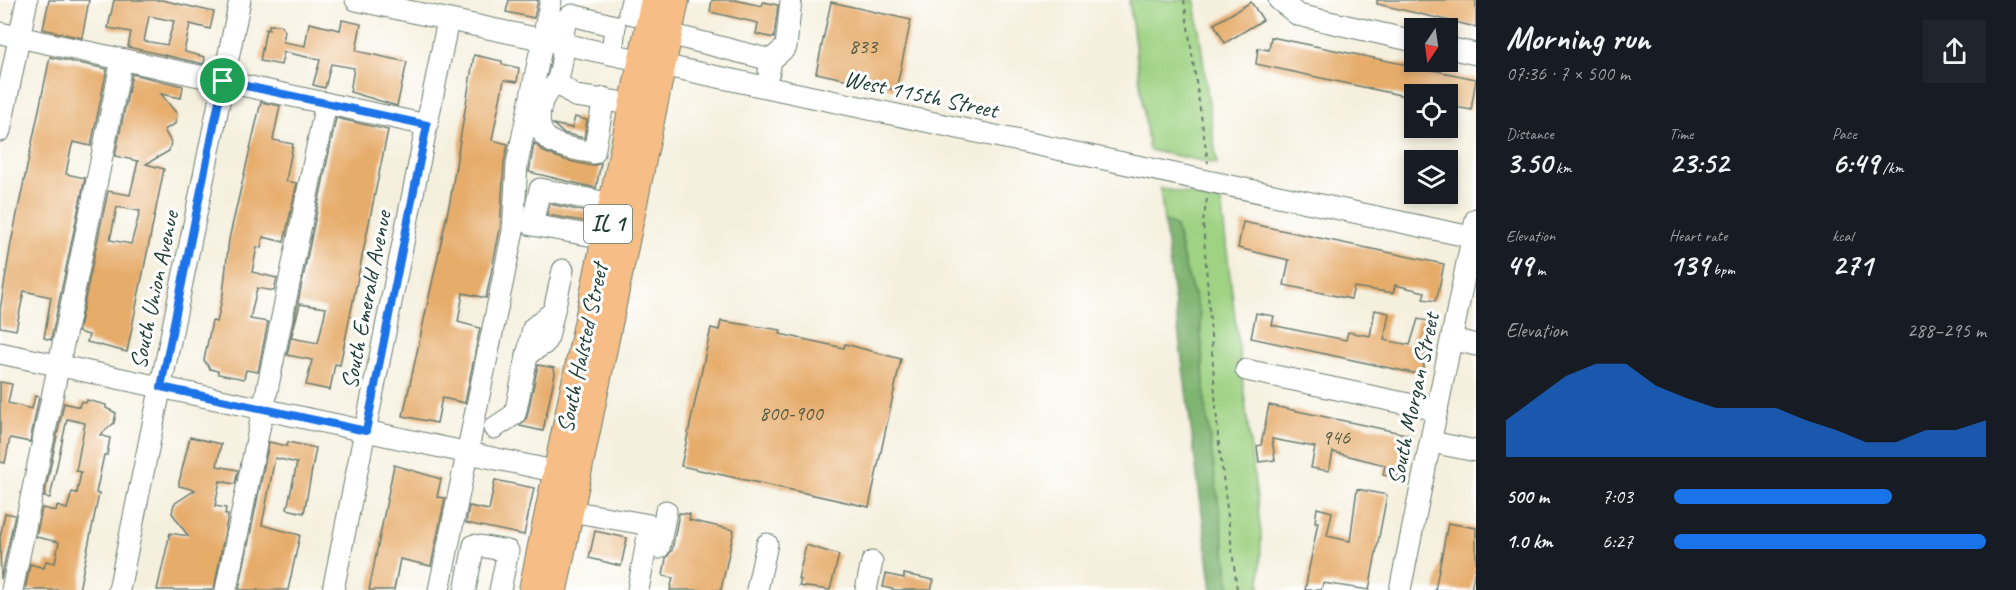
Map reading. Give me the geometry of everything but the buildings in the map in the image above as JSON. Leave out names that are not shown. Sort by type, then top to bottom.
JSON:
[{"type":"main road","name":"South Halsted Street","points":[[553,589],[570,511],[567,474],[652,63],[642,15],[676,0]]},
{"type":"main road","name":"South Halsted Street","points":[[553,589],[567,474],[605,238],[632,104],[652,63]]},
{"type":"street","points":[[0,131],[10,35],[27,0]]},
{"type":"street","name":"South Union Avenue","points":[[119,590],[240,0]]},
{"type":"street","name":"West 115th Street","points":[[360,0],[712,76],[1475,232]]},
{"type":"street","points":[[551,0],[556,43],[557,82],[543,98],[539,130],[544,138],[564,147],[594,153],[604,98]]},
{"type":"street","points":[[766,87],[771,60],[786,47],[791,0]]},
{"type":"street","points":[[1283,4],[1308,18],[1404,39]]},
{"type":"street","points":[[439,590],[513,231],[517,164],[556,43],[567,17],[594,10],[642,15],[717,47],[771,60]]},
{"type":"street","points":[[612,54],[642,15]]},
{"type":"street","name":"South Emerald Avenue","points":[[333,590],[448,20]]},
{"type":"street","points":[[10,35],[427,125]]},
{"type":"street","points":[[712,76],[717,47]]},
{"type":"street","points":[[1458,50],[1476,54]]},
{"type":"street","points":[[12,590],[122,60]]},
{"type":"street","points":[[557,82],[575,96],[604,98],[632,104]]},
{"type":"street","points":[[226,590],[326,103]]},
{"type":"street","points":[[595,141],[624,147]]},
{"type":"street","points":[[605,238],[532,225],[540,189],[612,204]]},
{"type":"street","name":"South Morgan Street","points":[[1400,590],[1475,232]]},
{"type":"street","points":[[494,428],[515,414],[527,354],[544,344],[548,337],[563,270]]},
{"type":"street","points":[[1452,339],[1476,345]]},
{"type":"street","points":[[0,353],[567,474]]},
{"type":"street","points":[[1246,370],[1437,410]]},
{"type":"street","points":[[1431,442],[1476,452]]},
{"type":"street","points":[[570,511],[650,525],[638,590]]},
{"type":"street","points":[[650,590],[666,511]]},
{"type":"street","points":[[757,590],[767,544]]},
{"type":"street","points":[[467,589],[474,545],[508,551],[500,590]]},
{"type":"street","points":[[866,590],[872,562]]},
{"type":"path","points":[[1184,0],[1208,171]]},
{"type":"path","points":[[1207,201],[1203,222],[1216,410],[1237,590]]},
{"type":"green space","points":[[1129,0],[1195,0],[1217,164],[1149,150]]},
{"type":"green space","points":[[1160,188],[1221,201],[1261,534],[1260,590],[1230,590],[1205,402],[1200,315],[1185,267],[1176,227],[1164,221]]},
{"type":"green space","points":[[1164,221],[1176,227],[1185,267],[1200,315],[1205,402],[1230,590],[1212,590]]},
{"type":"route","points":[[223,81],[427,125],[366,431],[161,387],[223,81]]}]
